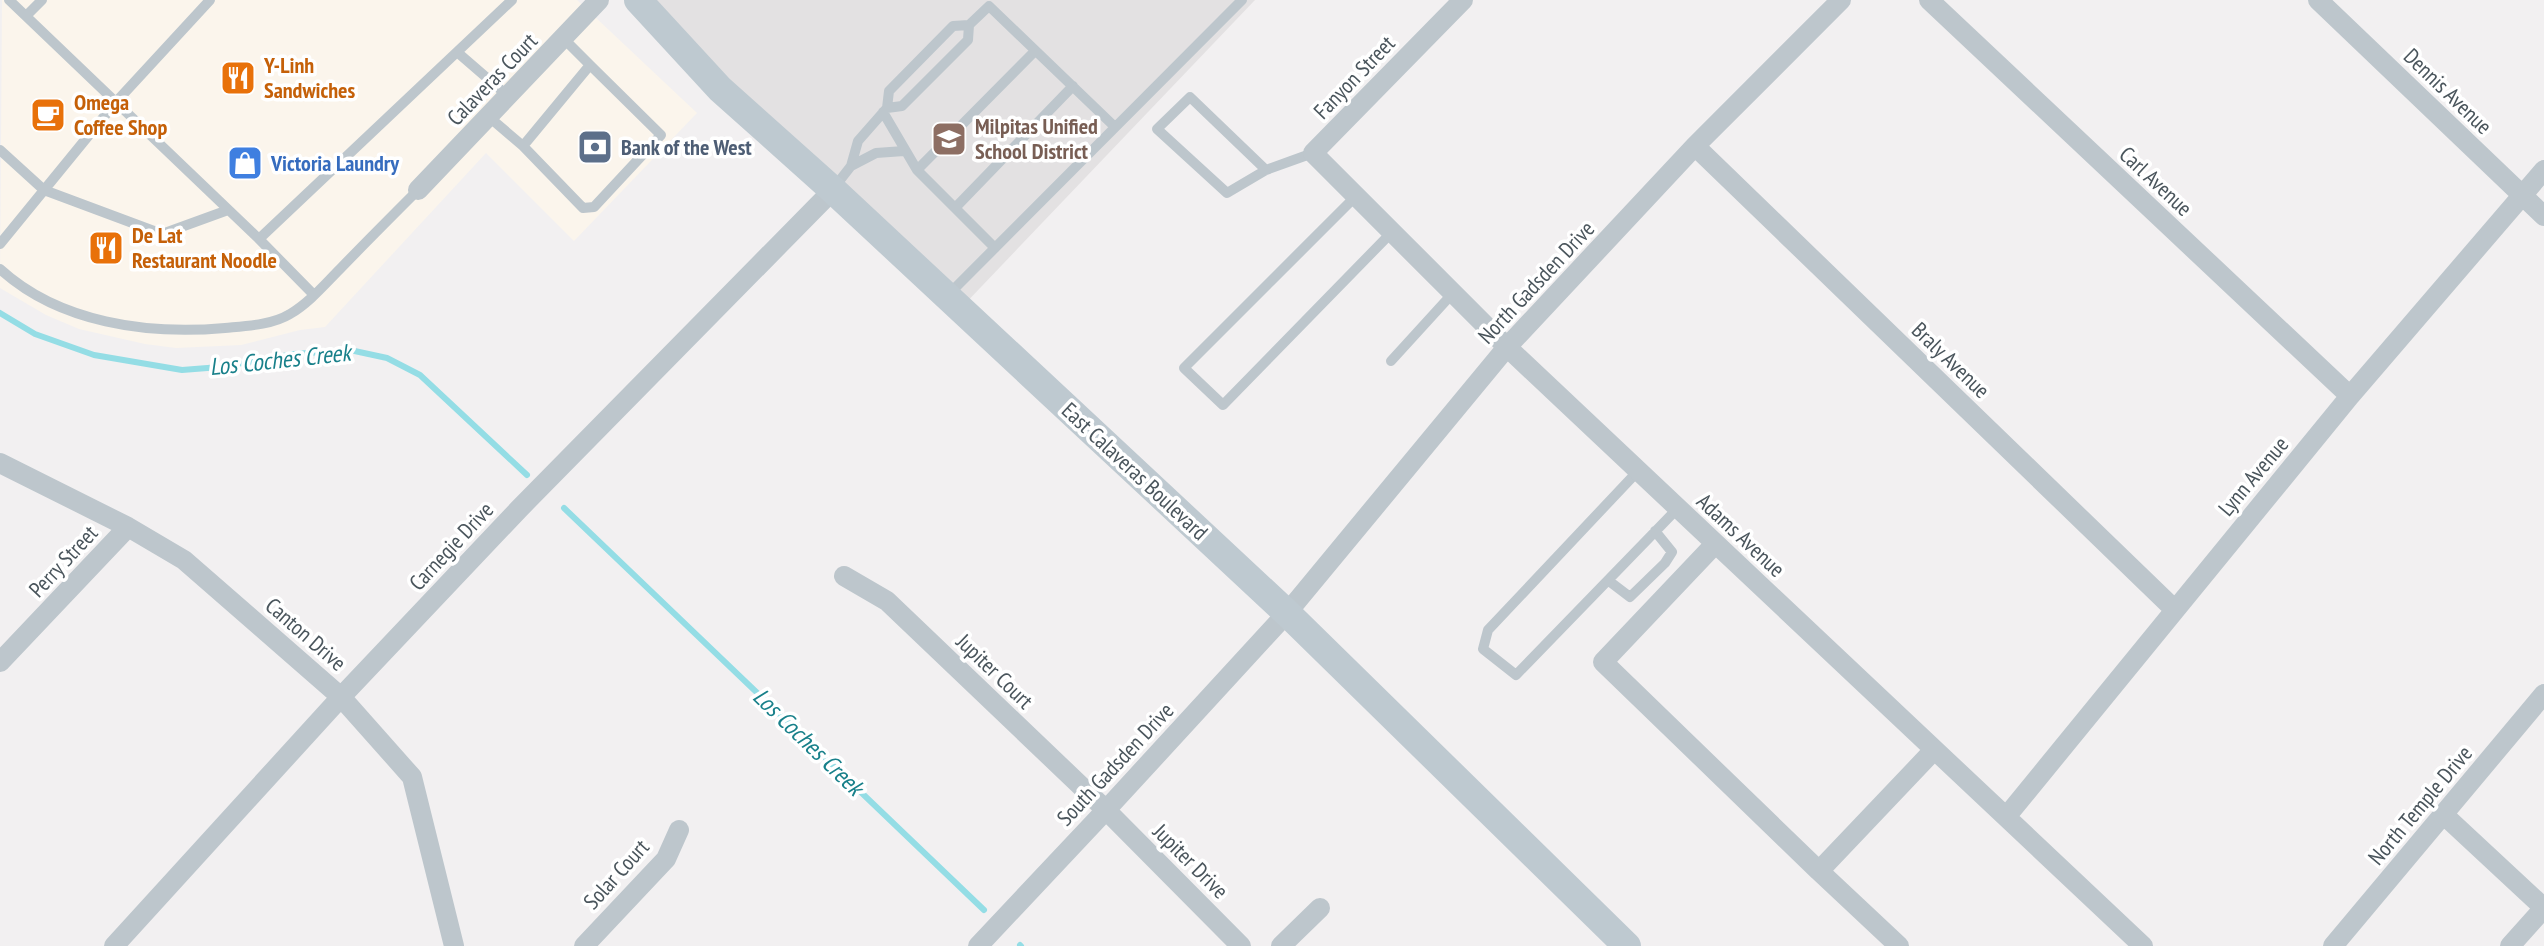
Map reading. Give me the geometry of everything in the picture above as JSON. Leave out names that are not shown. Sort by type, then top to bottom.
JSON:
[{"type":"main road","name":"East Calaveras Boulevard","points":[[634,1],[720,89],[833,190],[1287,613],[1627,946]]},
{"type":"street","name":"Calaveras Court","points":[[418,190],[599,0]]},
{"type":"street","name":"Fanyon Street","points":[[1313,153],[1463,0]]},
{"type":"street","name":"North Gadsden Drive","points":[[1287,613],[1507,347],[1695,146],[1841,0]]},
{"type":"street","name":"Carl Avenue","points":[[1929,0],[2350,396]]},
{"type":"street","name":"Dennis Avenue","points":[[2318,0],[2544,216]]},
{"type":"street","name":"Braly Avenue","points":[[1695,146],[2174,609]]},
{"type":"street","name":"Adams Avenue","points":[[1313,153],[1507,347],[2143,946]]},
{"type":"street","name":"Lynn Avenue","points":[[2006,817],[2350,396],[2544,170]]},
{"type":"street","name":"Carnegie Drive","points":[[114,946],[341,697],[519,509],[833,190]]},
{"type":"street","name":"Canton Drive","points":[[0,463],[128,527],[184,560],[341,697],[412,777],[454,946]]},
{"type":"street","name":"Perry Street","points":[[0,662],[128,527]]},
{"type":"street","points":[[1715,544],[1603,662],[1899,946]]},
{"type":"street","name":"Jupiter Court","points":[[844,576],[887,601],[1106,810]]},
{"type":"street","name":"South Gadsden Drive","points":[[978,946],[1287,613]]},
{"type":"street","name":"North Temple Drive","points":[[2333,946],[2544,694]]},
{"type":"street","points":[[1819,871],[1934,750]]},
{"type":"street","name":"Jupiter Drive","points":[[1106,810],[1241,946]]},
{"type":"street","points":[[2444,815],[2544,908],[2510,946]]},
{"type":"street","name":"Solar Court","points":[[584,946],[666,859],[679,830]]},
{"type":"street","points":[[1281,946],[1320,908]]},
{"type":"lane","points":[[9,0],[314,295]]},
{"type":"lane","points":[[26,16],[42,0]]},
{"type":"lane","points":[[0,244],[116,102],[210,0]]},
{"type":"lane","points":[[259,239],[512,0]]},
{"type":"lane","points":[[947,296],[1242,0]]},
{"type":"lane","points":[[833,190],[851,166],[858,141],[885,110],[889,91],[953,26],[969,25],[989,6],[1115,127]]},
{"type":"lane","points":[[885,110],[902,106],[968,40],[969,25]]},
{"type":"lane","points":[[489,117],[523,146],[583,208],[594,207],[661,135],[563,38]]},
{"type":"lane","points":[[917,170],[1035,51]]},
{"type":"lane","points":[[457,52],[509,97]]},
{"type":"lane","points":[[523,146],[590,65]]},
{"type":"lane","points":[[955,208],[1073,86]]},
{"type":"lane","points":[[1266,170],[1190,97],[1157,129],[1227,193],[1266,170],[1313,153]]},
{"type":"lane","points":[[885,110],[904,151],[917,170],[995,248]]},
{"type":"lane","points":[[0,150],[44,190],[162,234],[228,210]]},
{"type":"lane","points":[[851,166],[876,153],[904,151]]},
{"type":"lane","points":[[0,269],[20,287],[76,313],[124,326],[190,331],[252,326],[289,315],[314,295],[418,190]]},
{"type":"lane","points":[[1356,196],[1184,368],[1223,405],[1392,232]]},
{"type":"lane","points":[[1391,361],[1453,293]]},
{"type":"lane","points":[[1638,471],[1488,630],[1483,649],[1516,675],[1678,508]]},
{"type":"lane","points":[[1609,581],[1630,597],[1665,563],[1672,552],[1655,531]]},
{"type":"shaded area","points":[[2,0],[577,0],[697,113],[574,241],[486,153],[325,327],[241,345],[176,348],[145,344],[79,329],[46,315],[0,288]]},
{"type":"shaded area","name":"Milpitas Unified School District","points":[[655,0],[1255,0],[960,309],[833,190]]},
{"type":"waterway","name":"Los Coches Creek","points":[[0,313],[35,334],[94,355],[182,370],[220,367],[294,354],[350,350],[387,358],[420,375],[527,475]]},
{"type":"waterway","name":"Los Coches Creek","points":[[564,508],[984,910]]},
{"type":"place","name":"Y-Linh Sandwiches","points":[[238,78]]},
{"type":"place","name":"Omega Coffee Shop","points":[[48,115]]},
{"type":"place","name":"Milpitas Unified School District","points":[[949,139]]},
{"type":"place","name":"Bank of the West","points":[[595,147]]},
{"type":"place","name":"Victoria Laundry","points":[[245,163]]},
{"type":"place","name":"De Lat Restaurant Noodle","points":[[106,248]]}]
